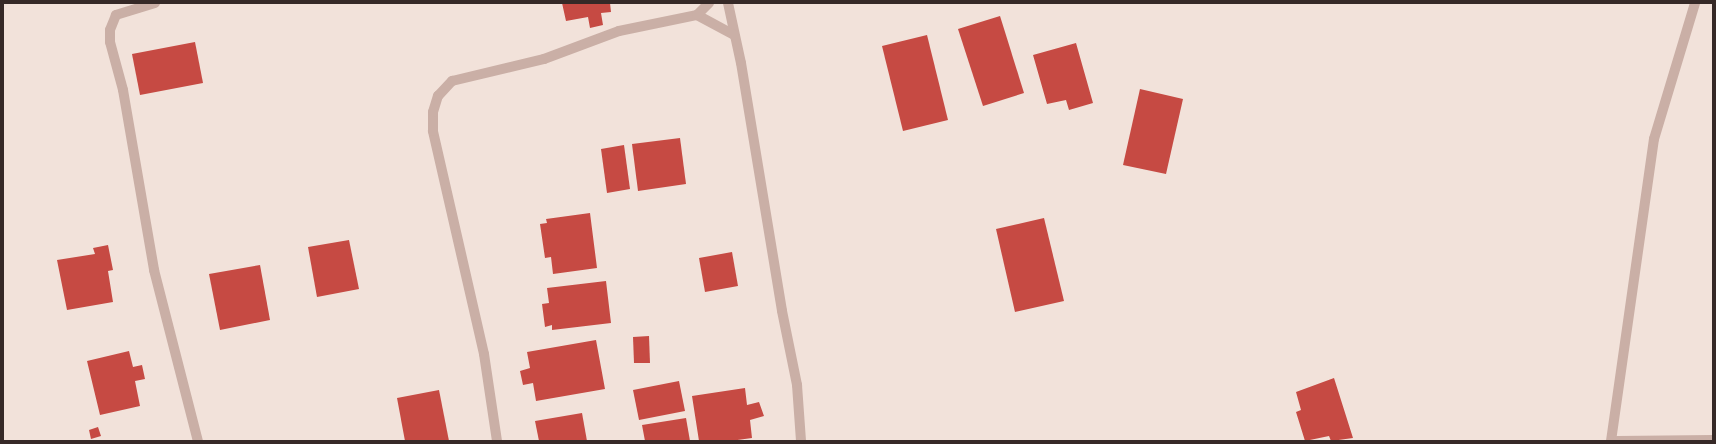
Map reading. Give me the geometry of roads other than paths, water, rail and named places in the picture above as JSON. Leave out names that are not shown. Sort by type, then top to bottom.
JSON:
[{"type":"street","points":[[155,3],[116,15],[110,30],[110,42],[123,90],[154,270],[198,441]]},
{"type":"street","points":[[497,441],[484,354],[433,131],[433,112],[438,96],[452,81],[544,59],[619,31],[697,15],[709,3]]},
{"type":"street","points":[[728,3],[797,385],[801,441]]},
{"type":"street","points":[[1611,441],[1654,139],[1695,3]]},
{"type":"street","points":[[697,15],[734,35]]},
{"type":"street","points":[[1617,441],[1713,440]]}]
